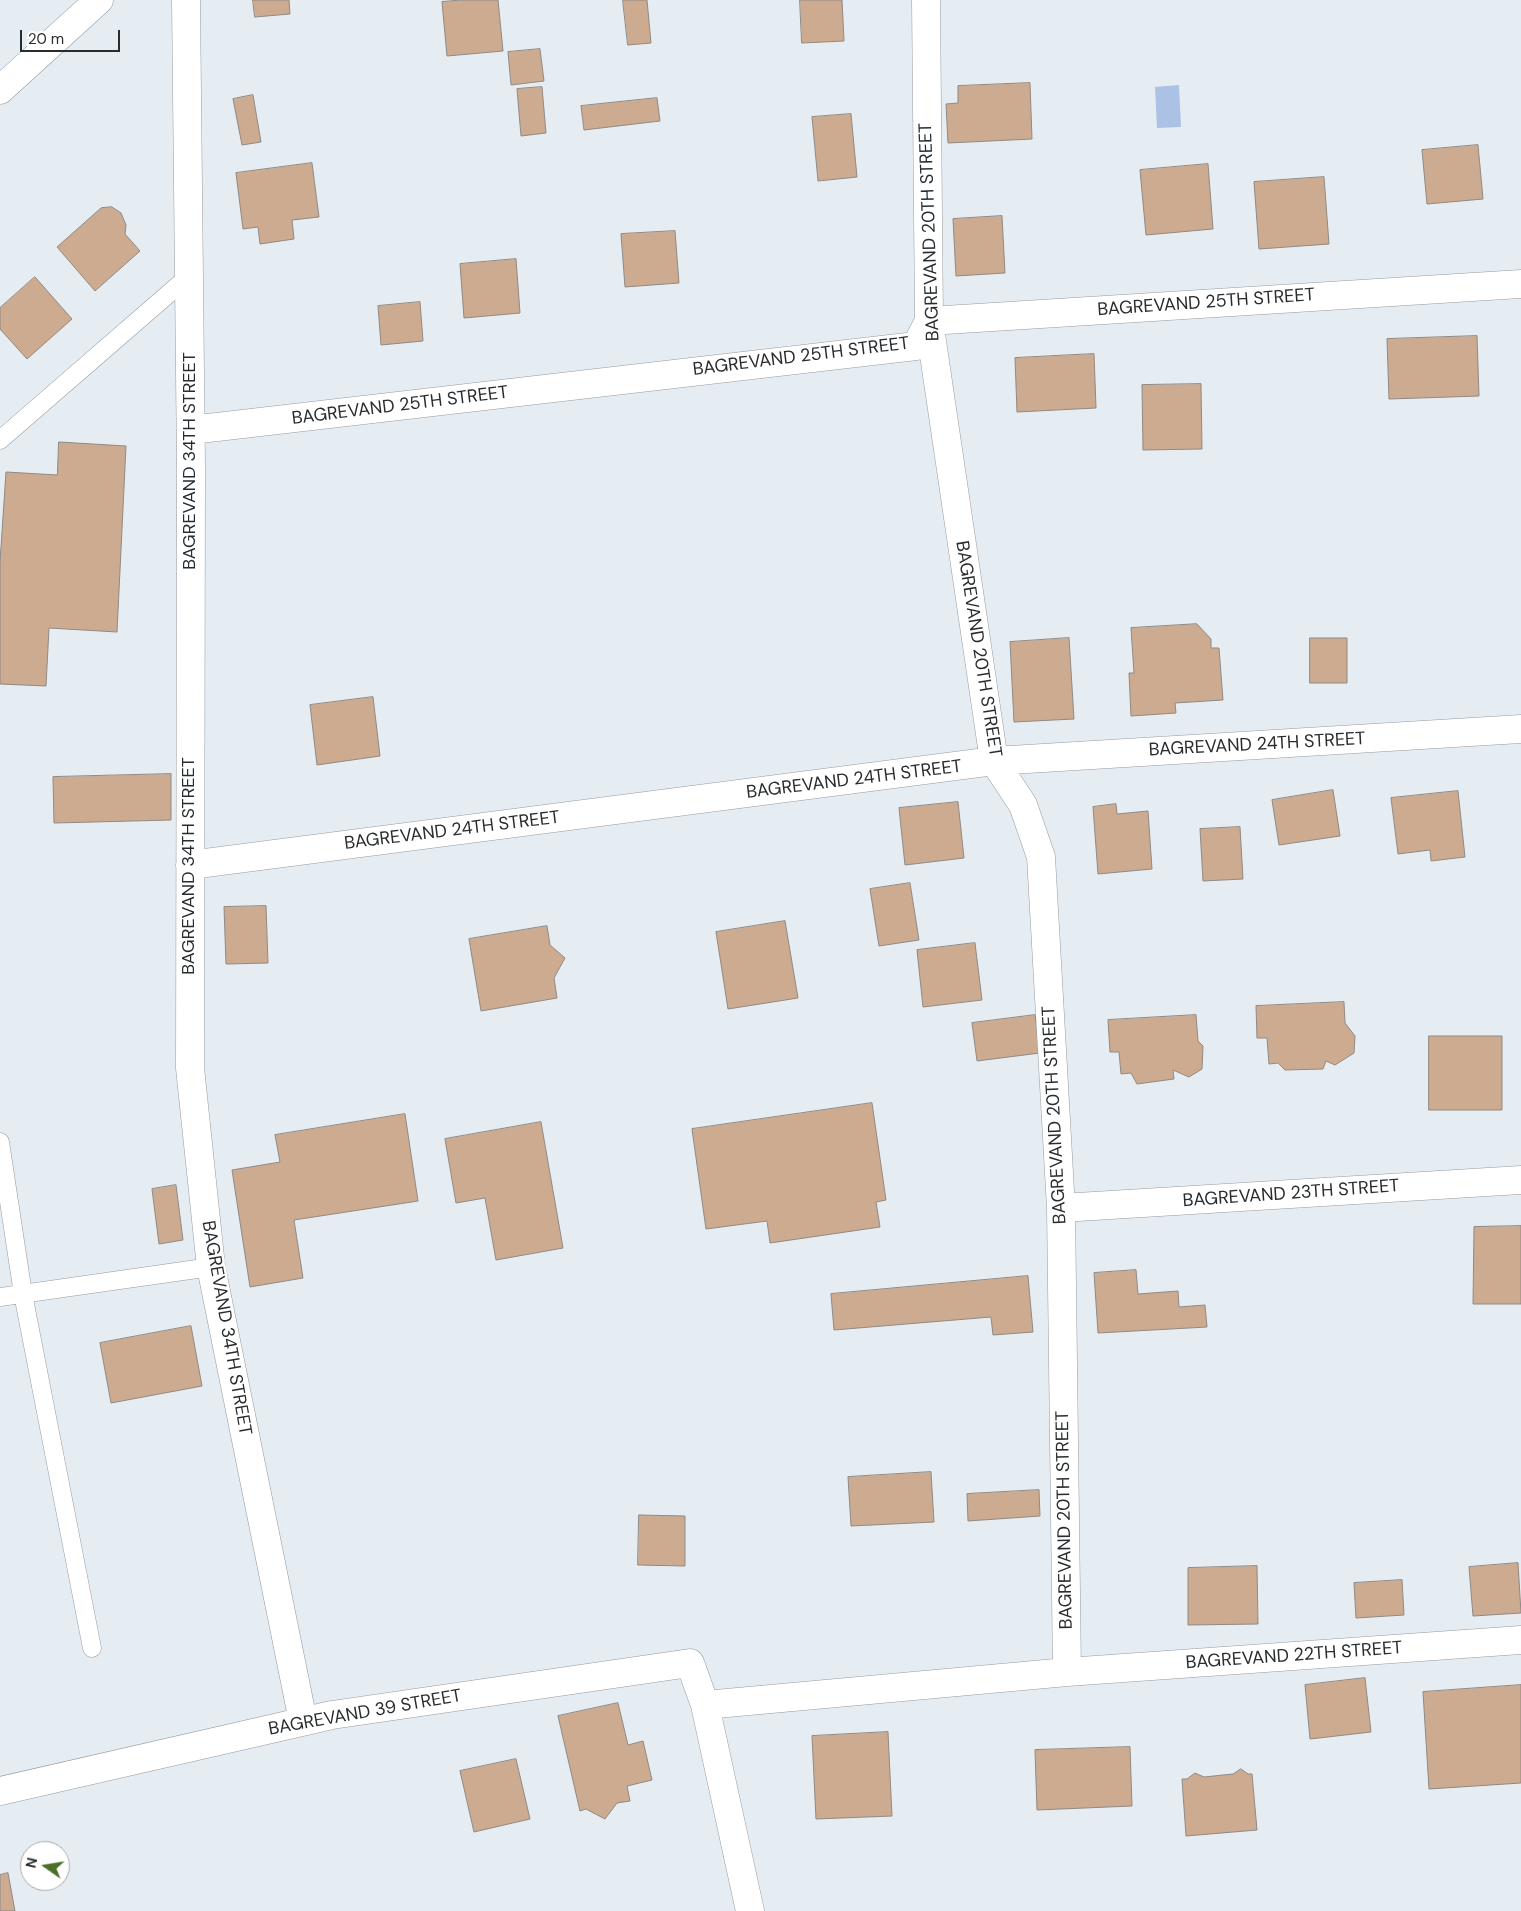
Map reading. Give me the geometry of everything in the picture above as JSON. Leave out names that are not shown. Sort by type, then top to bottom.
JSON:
[{"type":"street","points":[[0,90],[99,0]]},
{"type":"street","name":"BAGREVAND 34TH STREET","points":[[186,0],[191,430],[190,1068],[211,1267],[303,1721]]},
{"type":"street","name":"BAGREVAND 20TH STREET","points":[[926,0],[929,321],[994,761],[1023,805],[1041,857],[1061,1208],[1067,1672]]},
{"type":"street","name":"BAGREVAND 25TH STREET","points":[[191,430],[916,346],[929,321],[1521,284]]},
{"type":"street","name":"BAGREVAND 24TH STREET","points":[[190,865],[994,761],[1521,729]]},
{"type":"street","name":"BAGREVAND 23TH STREET","points":[[1061,1208],[1521,1180]]},
{"type":"street","name":"BAGREVAND 22TH STREET","points":[[1067,1672],[1521,1640]]},
{"type":"street","name":"BAGREVAND 39 STREET","points":[[0,1791],[332,1715],[690,1663],[704,1705]]},
{"type":"street","points":[[750,1911],[704,1705],[1067,1672]]},
{"type":"lane","points":[[0,440],[189,276]]},
{"type":"lane","points":[[0,1142],[23,1294],[92,1648]]},
{"type":"lane","points":[[0,1297],[211,1267]]},
{"type":"water","points":[[1179,85],[1181,127],[1157,128],[1155,87]]},
{"type":"building","points":[[253,0],[289,0],[290,14],[255,17]]},
{"type":"building","points":[[498,0],[503,51],[447,56],[442,2]]},
{"type":"building","points":[[623,0],[647,0],[651,43],[628,45]]},
{"type":"building","points":[[800,0],[842,0],[844,41],[802,43]]},
{"type":"building","points":[[540,49],[544,81],[511,85],[508,52]]},
{"type":"building","points":[[1030,83],[1032,139],[948,143],[946,104],[958,103],[958,86]]},
{"type":"building","points":[[542,87],[546,133],[521,136],[517,89]]},
{"type":"building","points":[[253,95],[261,142],[242,145],[233,99]]},
{"type":"building","points":[[657,98],[660,121],[584,130],[581,106]]},
{"type":"building","points":[[851,114],[857,177],[818,181],[812,117]]},
{"type":"building","points":[[1478,145],[1483,199],[1427,204],[1422,150]]},
{"type":"building","points":[[312,163],[319,217],[292,220],[294,239],[260,244],[258,227],[243,229],[236,173]]},
{"type":"building","points":[[1208,164],[1213,229],[1146,235],[1140,170]]},
{"type":"building","points":[[1324,177],[1329,244],[1259,249],[1254,182]]},
{"type":"building","points":[[112,207],[121,213],[126,225],[125,234],[140,251],[95,291],[57,247],[101,208]]},
{"type":"building","points":[[1002,216],[1005,273],[956,276],[953,219]]},
{"type":"building","points":[[675,231],[679,283],[625,287],[621,234]]},
{"type":"building","points":[[516,259],[520,313],[464,318],[460,264]]},
{"type":"building","points":[[35,277],[72,319],[27,359],[0,329],[0,308]]},
{"type":"building","points":[[420,302],[423,341],[381,345],[378,306]]},
{"type":"building","points":[[1477,336],[1479,396],[1389,399],[1387,339]]},
{"type":"building","points":[[1094,354],[1096,408],[1017,412],[1015,358]]},
{"type":"building","points":[[1201,384],[1202,449],[1143,450],[1142,385]]},
{"type":"building","points":[[59,442],[126,446],[117,632],[49,628],[46,686],[0,684],[0,562],[6,472],[57,475]]},
{"type":"building","points":[[1197,624],[1211,639],[1211,648],[1219,648],[1223,700],[1175,703],[1176,713],[1131,716],[1129,673],[1134,673],[1131,628]]},
{"type":"building","points":[[1069,638],[1074,719],[1014,722],[1010,642]]},
{"type":"building","points":[[1310,638],[1347,638],[1347,683],[1310,683]]},
{"type":"building","points":[[373,697],[380,756],[317,765],[310,705]]},
{"type":"building","points":[[171,774],[171,820],[54,823],[53,777]]},
{"type":"building","points":[[1333,790],[1340,836],[1279,845],[1272,800]]},
{"type":"building","points":[[1458,791],[1465,857],[1431,861],[1430,850],[1398,854],[1391,798]]},
{"type":"building","points":[[958,802],[964,858],[905,865],[899,808]]},
{"type":"building","points":[[1116,804],[1117,814],[1148,811],[1152,869],[1098,874],[1093,807]]},
{"type":"building","points":[[1240,827],[1243,879],[1203,881],[1200,829]]},
{"type":"building","points":[[910,883],[919,940],[879,946],[870,889]]},
{"type":"building","points":[[266,906],[268,963],[226,964],[224,907]]},
{"type":"building","points":[[785,921],[798,998],[728,1009],[716,932]]},
{"type":"building","points":[[547,926],[550,945],[565,958],[554,978],[557,998],[481,1011],[469,939]]},
{"type":"building","points":[[975,943],[982,1000],[923,1007],[917,950]]},
{"type":"building","points":[[1344,1002],[1345,1023],[1355,1036],[1354,1053],[1335,1065],[1326,1061],[1323,1069],[1285,1070],[1278,1063],[1269,1064],[1267,1038],[1257,1038],[1256,1006]]},
{"type":"building","points":[[1035,1015],[1040,1053],[977,1061],[972,1023]]},
{"type":"building","points":[[1196,1015],[1198,1041],[1203,1046],[1202,1069],[1189,1077],[1173,1070],[1174,1079],[1137,1084],[1131,1073],[1121,1074],[1119,1052],[1110,1052],[1108,1020]]},
{"type":"building","points":[[1429,1036],[1502,1036],[1502,1110],[1429,1110]]},
{"type":"building","points":[[872,1103],[886,1200],[876,1202],[880,1227],[770,1243],[767,1221],[706,1229],[692,1129]]},
{"type":"building","points":[[405,1114],[418,1201],[294,1220],[303,1278],[250,1287],[232,1170],[280,1162],[275,1135]]},
{"type":"building","points":[[541,1122],[563,1248],[496,1260],[485,1198],[456,1203],[445,1139]]},
{"type":"building","points":[[176,1185],[183,1240],[159,1244],[152,1189]]},
{"type":"building","points":[[1521,1226],[1521,1304],[1473,1304],[1474,1227]]},
{"type":"building","points":[[1136,1270],[1138,1294],[1178,1291],[1179,1307],[1205,1305],[1207,1327],[1098,1333],[1094,1273]]},
{"type":"building","points":[[1028,1276],[1033,1332],[993,1335],[991,1317],[834,1330],[831,1294]]},
{"type":"building","points":[[191,1326],[202,1386],[111,1403],[100,1343]]},
{"type":"building","points":[[931,1472],[934,1522],[851,1526],[848,1477]]},
{"type":"building","points":[[1039,1490],[1040,1516],[968,1521],[967,1494]]},
{"type":"building","points":[[639,1515],[685,1516],[685,1566],[638,1565]]},
{"type":"building","points":[[1518,1563],[1521,1613],[1473,1616],[1469,1567]]},
{"type":"building","points":[[1257,1566],[1258,1624],[1188,1625],[1188,1568]]},
{"type":"building","points":[[1402,1580],[1404,1615],[1356,1618],[1354,1583]]},
{"type":"building","points":[[1365,1678],[1371,1732],[1310,1739],[1305,1685]]},
{"type":"building","points":[[1521,1685],[1521,1783],[1429,1789],[1423,1692]]},
{"type":"building","points":[[618,1703],[628,1745],[643,1741],[652,1780],[627,1786],[630,1801],[617,1803],[605,1819],[586,1809],[580,1811],[558,1716]]},
{"type":"building","points":[[888,1732],[892,1816],[816,1819],[812,1736]]},
{"type":"building","points":[[1130,1747],[1132,1806],[1037,1810],[1035,1750]]},
{"type":"building","points":[[516,1759],[530,1819],[474,1832],[460,1771]]},
{"type":"building","points":[[1241,1769],[1248,1774],[1252,1774],[1257,1830],[1186,1836],[1182,1779],[1187,1779],[1195,1773],[1204,1777],[1233,1774]]},
{"type":"building","points":[[8,1873],[15,1911],[0,1911],[0,1875]]}]
